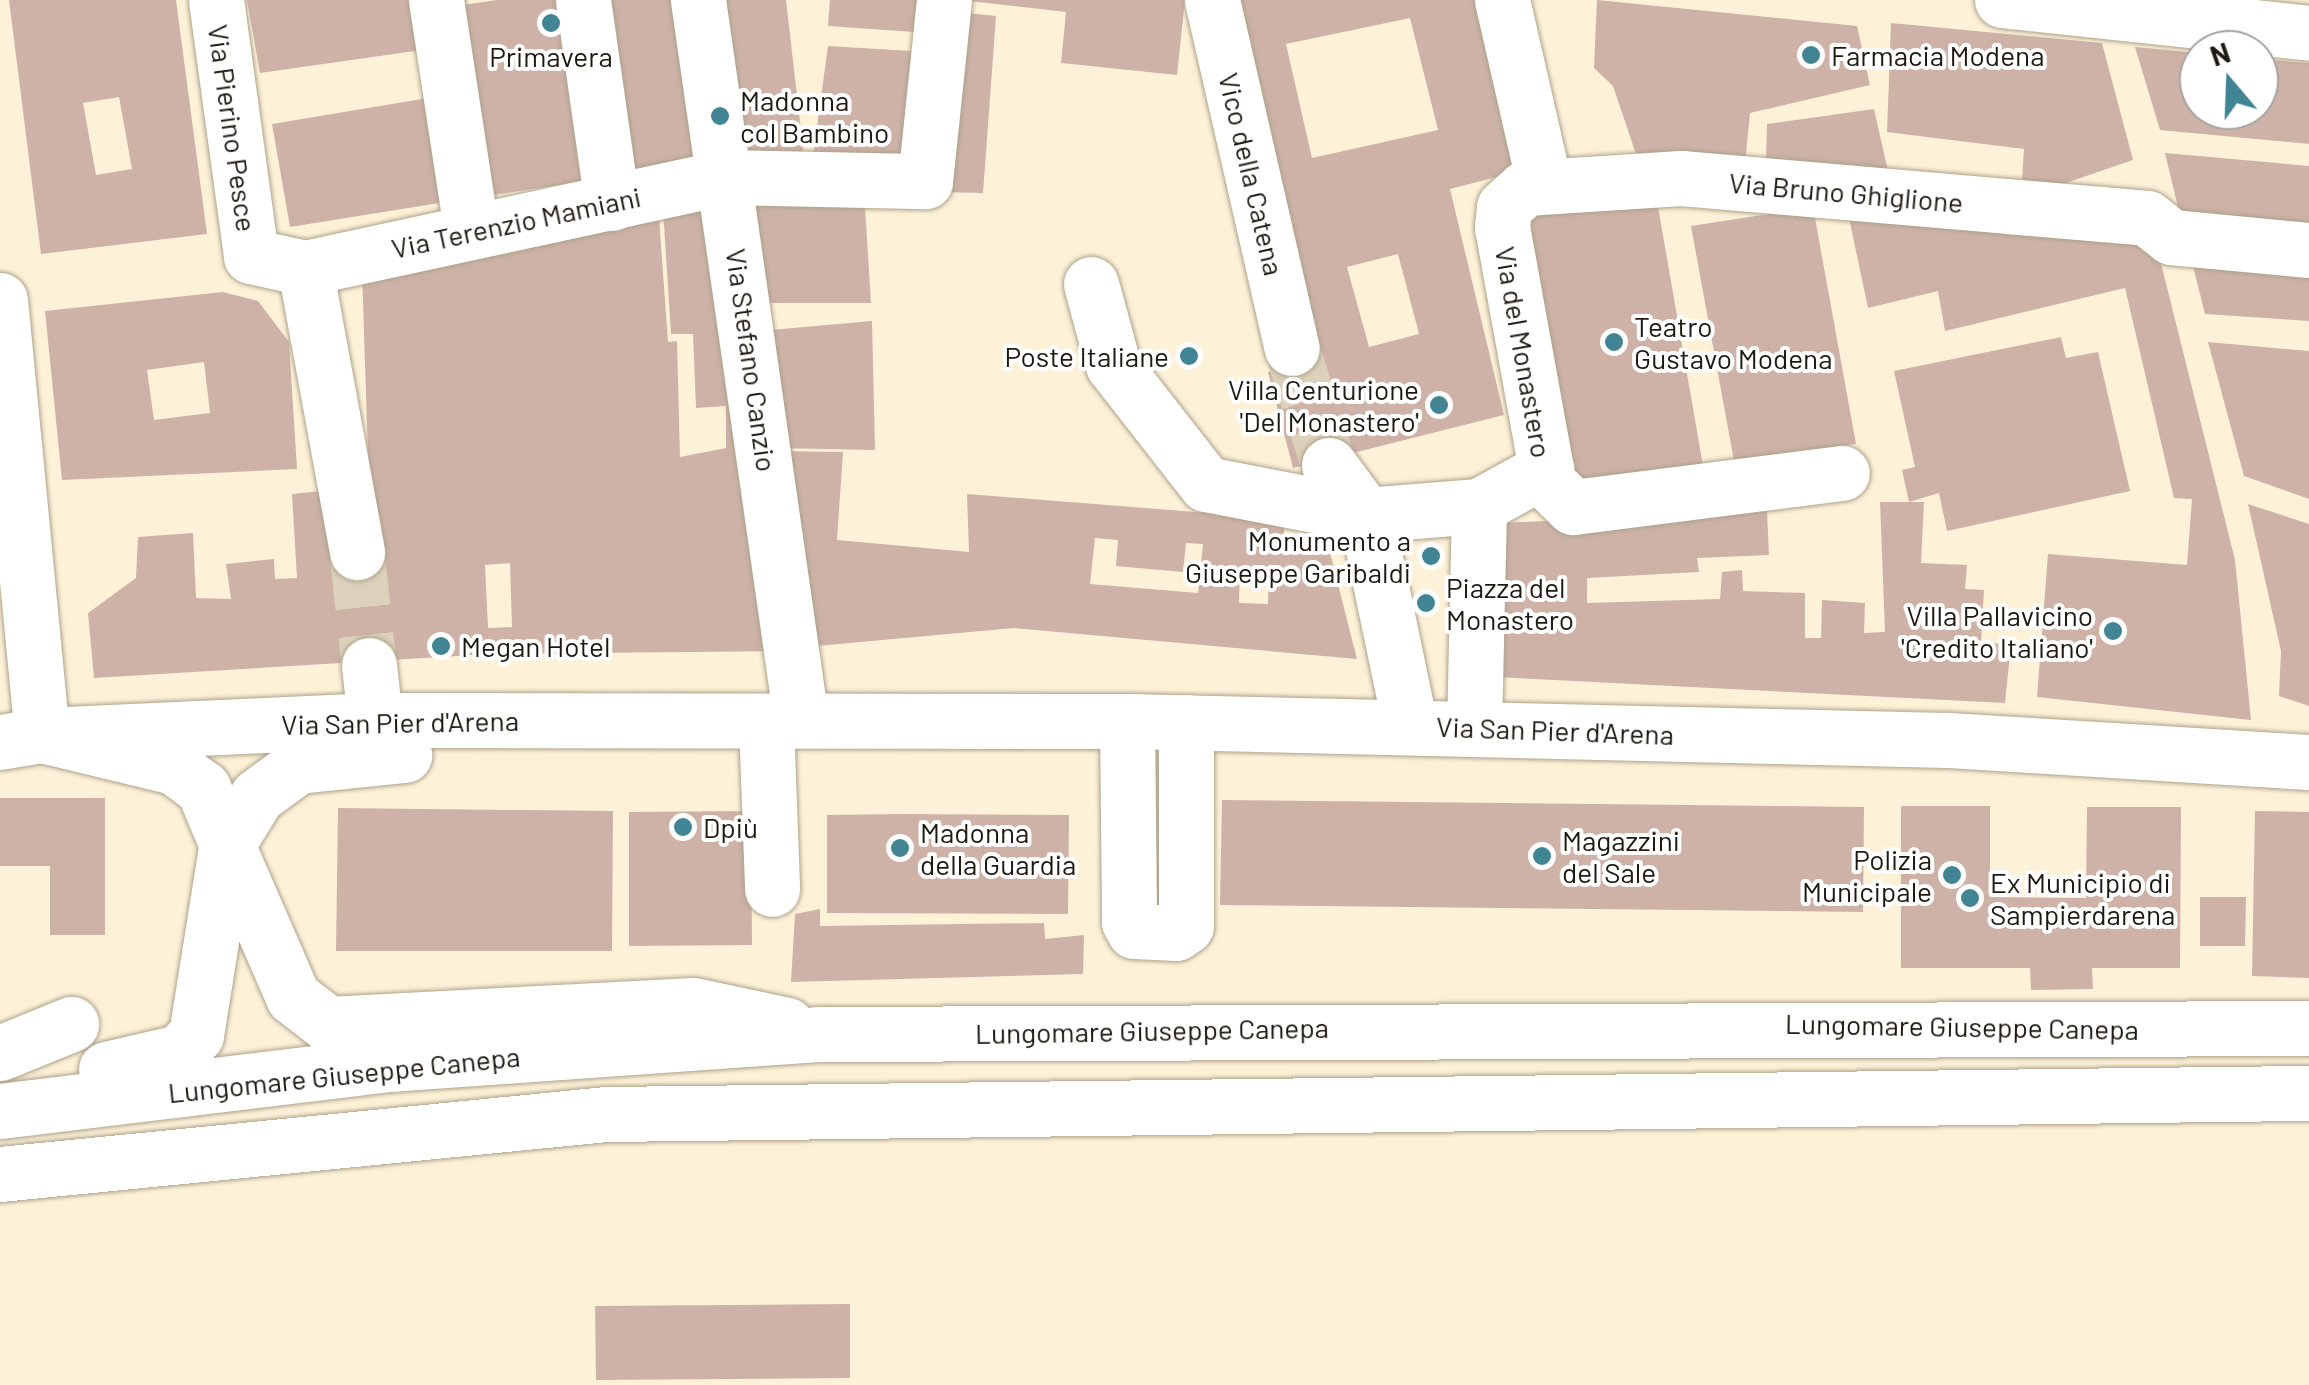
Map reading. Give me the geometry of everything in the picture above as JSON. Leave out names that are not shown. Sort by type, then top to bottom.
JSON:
[{"type":"main road","name":"Via Pierino Pesce","points":[[216,0],[251,256]]},
{"type":"main road","points":[[436,0],[470,229]]},
{"type":"main road","points":[[582,0],[612,204]]},
{"type":"main road","name":"Via Stefano Canzio","points":[[698,0],[727,177],[801,720]]},
{"type":"main road","name":"Via Terenzio Mamiani","points":[[251,256],[305,268],[470,229],[612,204],[727,177],[925,181],[944,0]]},
{"type":"main road","name":"Vico della Catena","points":[[1212,0],[1292,348]]},
{"type":"main road","points":[[1502,0],[1544,184]]},
{"type":"main road","points":[[2002,0],[2098,6],[2309,33]]},
{"type":"main road","name":"Via Bruno Ghiglione","points":[[1544,184],[1681,178],[2148,218],[2171,237],[2309,250]]},
{"type":"main road","name":"Via del Monastero","points":[[1480,506],[1542,478],[1548,460],[1502,216],[1515,194],[1544,184]]},
{"type":"main road","points":[[305,268],[358,552]]},
{"type":"main road","points":[[1091,284],[1113,365],[1206,484],[1366,515],[1480,506],[1474,729]]},
{"type":"main road","points":[[0,300],[21,738],[174,767],[202,788],[293,997],[328,1024],[693,1005],[819,1034]]},
{"type":"main road","points":[[1329,465],[1366,515],[1410,725]]},
{"type":"main road","points":[[1542,478],[1573,507],[1842,473]]},
{"type":"main road","points":[[369,665],[375,720]]},
{"type":"main road","name":"Via San Pier d'Arena","points":[[21,738],[375,720],[1127,721],[1948,740],[2309,762]]},
{"type":"main road","points":[[0,1095],[153,1061],[196,1035],[227,845],[272,778],[298,766],[429,748],[440,720]]},
{"type":"main road","name":"Via San Pier d'Arena","points":[[772,889],[766,722],[801,720]]},
{"type":"main road","points":[[1127,721],[1129,922],[1134,931],[1176,932],[1186,926],[1186,722]]},
{"type":"main road","points":[[0,1054],[71,1024]]},
{"type":"main road","name":"Lungomare Giuseppe Canepa","points":[[0,1111],[390,1064],[819,1034],[2309,1028]]},
{"type":"main road","points":[[0,1174],[607,1114],[2309,1094]]},
{"type":"building","points":[[9,0],[176,0],[207,234],[41,254]],"holes":[[[119,97],[132,169],[96,175],[83,103]]]},
{"type":"building","points":[[247,0],[420,0],[429,49],[260,73]]},
{"type":"building","points":[[497,0],[570,0],[598,179],[480,197],[455,6]]},
{"type":"building","points":[[602,0],[675,0],[699,165],[627,176]]},
{"type":"building","points":[[706,0],[786,0],[805,165],[736,163]]},
{"type":"building","points":[[830,0],[932,0],[929,33],[828,26]]},
{"type":"building","points":[[960,0],[1185,0],[1177,75],[1061,63],[1066,12]]},
{"type":"building","points":[[1221,0],[1476,0],[1520,171],[1450,189],[1504,415],[1293,468],[1268,372],[1306,361]],"holes":[[[1410,18],[1438,130],[1312,158],[1286,44]],[[1398,254],[1419,334],[1369,347],[1347,267]]]},
{"type":"building","points":[[1597,0],[1857,26],[1870,85],[1750,113],[1745,165],[1636,154],[1613,86],[1594,68]]},
{"type":"building","points":[[957,12],[996,16],[983,193],[937,192]]},
{"type":"building","points":[[1891,23],[2102,43],[2133,160],[2057,186],[2022,181],[2024,149],[1887,132]]},
{"type":"building","points":[[828,46],[928,52],[915,165],[812,164]]},
{"type":"building","points":[[2135,47],[2179,51],[2179,130],[2279,130],[2279,61],[2309,63],[2309,144],[2160,130]]},
{"type":"building","points":[[440,96],[452,201],[290,227],[272,124]]},
{"type":"building","points":[[1874,109],[1888,171],[1766,158],[1767,124]]},
{"type":"building","points":[[2165,153],[2309,166],[2309,231],[2181,220]]},
{"type":"building","points":[[741,188],[864,191],[871,303],[753,303]]},
{"type":"building","name":"Teatro Gustavo Modena","points":[[1656,195],[1703,466],[1572,489],[1525,218]]},
{"type":"building","points":[[725,199],[779,651],[490,654],[94,678],[88,613],[136,578],[138,537],[193,533],[196,598],[231,599],[226,564],[274,559],[275,579],[297,578],[292,494],[341,489],[371,551],[362,270],[659,217],[668,342],[677,341],[680,457],[726,448],[726,406],[696,408],[693,334],[671,334],[663,209]],"holes":[[[510,563],[512,627],[488,628],[485,565]]]},
{"type":"building","points":[[1845,199],[2152,227],[2235,560],[2251,720],[2037,697],[2048,554],[2187,565],[2192,499],[2174,498],[2125,288],[1945,331],[1938,291],[1868,308]]},
{"type":"building","points":[[1813,207],[1856,444],[1734,461],[1691,226]]},
{"type":"building","points":[[2188,246],[2309,255],[2309,321],[2205,314]]},
{"type":"building","points":[[223,292],[258,301],[289,342],[297,469],[62,480],[45,311]],"holes":[[[204,362],[210,413],[154,420],[147,370]]]},
{"type":"building","points":[[872,321],[875,450],[773,448],[760,331]]},
{"type":"building","points":[[2061,337],[2066,358],[2098,352],[2130,491],[1947,531],[1939,493],[1909,502],[1902,470],[1915,467],[1894,371]]},
{"type":"building","points":[[2208,342],[2309,351],[2309,499],[2244,476]]},
{"type":"building","points":[[775,451],[843,452],[837,540],[969,552],[967,494],[1285,519],[1283,545],[1327,541],[1357,659],[1014,628],[806,647]],"holes":[[[1095,538],[1118,540],[1116,566],[1183,572],[1186,543],[1203,544],[1198,593],[1090,584]],[[1240,569],[1269,570],[1268,604],[1239,603]]]},
{"type":"building","points":[[1880,502],[1924,502],[1921,563],[1967,565],[1965,589],[1984,590],[1981,643],[2011,644],[2005,703],[1497,677],[1501,523],[1767,511],[1769,555],[1697,558],[1699,572],[1587,578],[1587,603],[1720,599],[1722,572],[1742,570],[1743,591],[1805,593],[1805,638],[1821,638],[1822,600],[1865,603],[1864,633],[1885,632]]},
{"type":"building","points":[[2248,504],[2309,524],[2309,706],[2279,696],[2281,651]]},
{"type":"building","points":[[0,798],[105,798],[105,935],[50,935],[50,866],[0,866]]},
{"type":"building","name":"Magazzini del Sale","points":[[1222,800],[1864,807],[1863,912],[1220,905]]},
{"type":"building","name":"Ex Municipio di Sampierdarena","points":[[1901,806],[1990,806],[1990,897],[2086,898],[2087,807],[2181,807],[2180,968],[2092,968],[2093,989],[2031,990],[2030,968],[1901,968]]},
{"type":"building","points":[[338,808],[613,811],[612,951],[336,951]]},
{"type":"building","points":[[751,811],[752,945],[629,946],[629,812]]},
{"type":"building","points":[[2255,811],[2309,812],[2309,978],[2252,976]]},
{"type":"building","points":[[827,815],[1069,815],[1068,914],[827,913]]},
{"type":"building","points":[[2200,897],[2246,897],[2245,946],[2200,946]]},
{"type":"building","points":[[820,909],[820,926],[1044,923],[1045,939],[1084,935],[1083,974],[791,982],[795,914]]},
{"type":"building","points":[[850,1304],[850,1378],[596,1380],[595,1306]]},
{"type":"tunnel","points":[[1292,348],[1329,465]]},
{"type":"tunnel","points":[[357,552],[369,665]]},
{"type":"place","name":"Primavera","points":[[551,23]]},
{"type":"place","name":"Farmacia Modena","points":[[1811,55]]},
{"type":"place","name":"Madonna col Bambino","points":[[720,116]]},
{"type":"place","name":"Teatro Gustavo Modena","points":[[1614,342]]},
{"type":"place","name":"Poste Italiane","points":[[1189,356]]},
{"type":"place","name":"Villa Centurione 'Del Monastero'","points":[[1439,405]]},
{"type":"place","name":"Monumento a Giuseppe Garibaldi","points":[[1431,556]]},
{"type":"place","name":"Piazza del Monastero","points":[[1426,603]]},
{"type":"place","name":"Villa Pallavicino 'Credito Italiano'","points":[[2113,631]]},
{"type":"place","name":"Megan Hotel","points":[[441,646]]},
{"type":"place","name":"Dpiù","points":[[683,827]]},
{"type":"place","name":"Madonna della Guardia","points":[[900,848]]},
{"type":"place","name":"Magazzini del Sale","points":[[1542,856]]},
{"type":"place","name":"Polizia Municipale","points":[[1952,875]]},
{"type":"place","name":"Ex Municipio di Sampierdarena","points":[[1970,898]]}]
